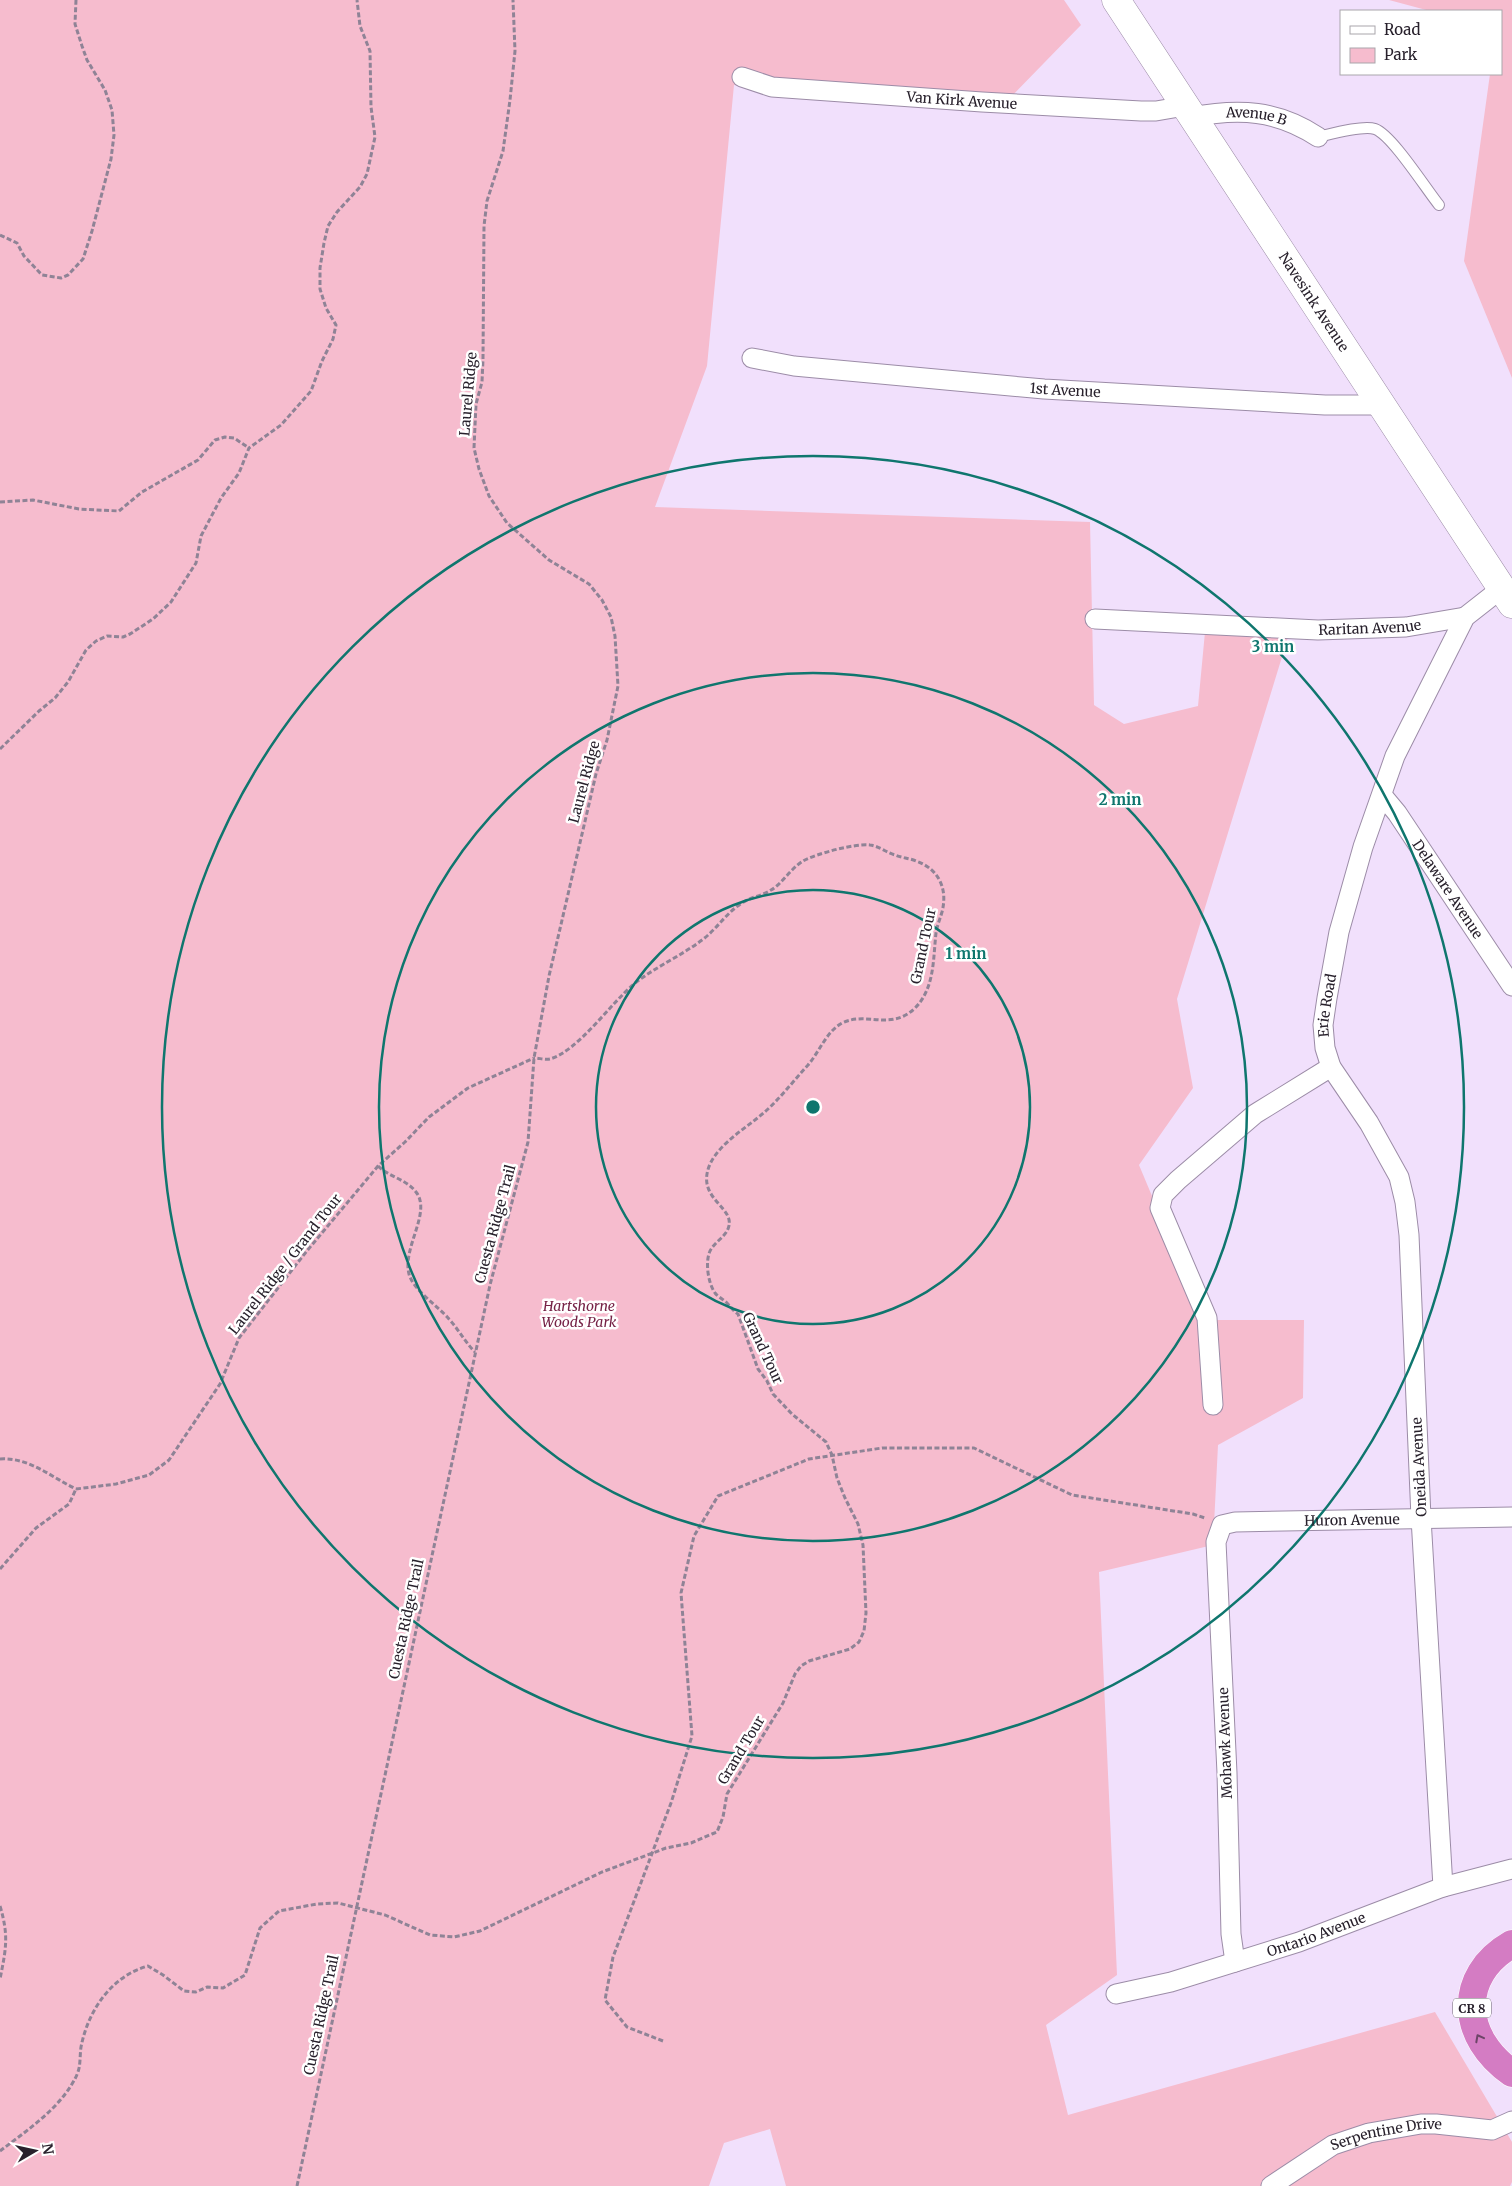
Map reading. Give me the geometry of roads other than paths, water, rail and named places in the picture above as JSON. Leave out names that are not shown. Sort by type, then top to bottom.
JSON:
[{"type":"highway","name":"CR 8","points":[[1512,1944],[1491,1959],[1478,1979],[1472,1998],[1472,2010],[1475,2031],[1481,2043],[1494,2059],[1512,2073]]},
{"type":"main road","name":"Navesink Avenue","points":[[1116,0],[1507,596]]},
{"type":"street","name":"Van Kirk Avenue","points":[[742,77],[772,87],[973,102],[1188,112]]},
{"type":"street","name":"Avenue B","points":[[1188,112],[1262,114],[1299,124],[1318,137]]},
{"type":"street","name":"1st Avenue","points":[[752,358],[794,366],[1044,389],[1325,405],[1380,405]]},
{"type":"street","name":"Erie Road","points":[[1331,1067],[1325,1048],[1323,1025],[1339,932],[1363,847],[1395,756],[1465,617],[1507,596]]},
{"type":"street","name":"Raritan Avenue","points":[[1095,619],[1318,630],[1406,627],[1465,617]]},
{"type":"street","name":"Delaware Avenue","points":[[1382,795],[1397,813],[1512,986]]},
{"type":"street","points":[[1213,1405],[1207,1318],[1160,1208],[1163,1196],[1178,1180],[1255,1114],[1331,1067]]},
{"type":"street","name":"Oneida Avenue","points":[[1331,1067],[1369,1123],[1389,1158],[1399,1177],[1405,1202],[1409,1235],[1421,1518],[1443,1887]]},
{"type":"street","name":"Huron Avenue","points":[[1222,1525],[1235,1522],[1512,1517]]},
{"type":"street","name":"Mohawk Avenue","points":[[1222,1525],[1216,1542],[1227,1773],[1231,1934],[1234,1962]]},
{"type":"street","name":"Ontario Avenue","points":[[1116,1994],[1170,1982],[1299,1942],[1443,1887],[1512,1869]]},
{"type":"street","name":"Serpentine Drive","points":[[1271,2186],[1291,2180],[1333,2145],[1369,2133],[1421,2124],[1492,2130],[1512,2121]]},
{"type":"lane","points":[[1318,137],[1353,130],[1375,129],[1390,140],[1439,205]]},
{"type":"park label","name":"Hartshorne Woods Park","points":[[579,1314]]}]
